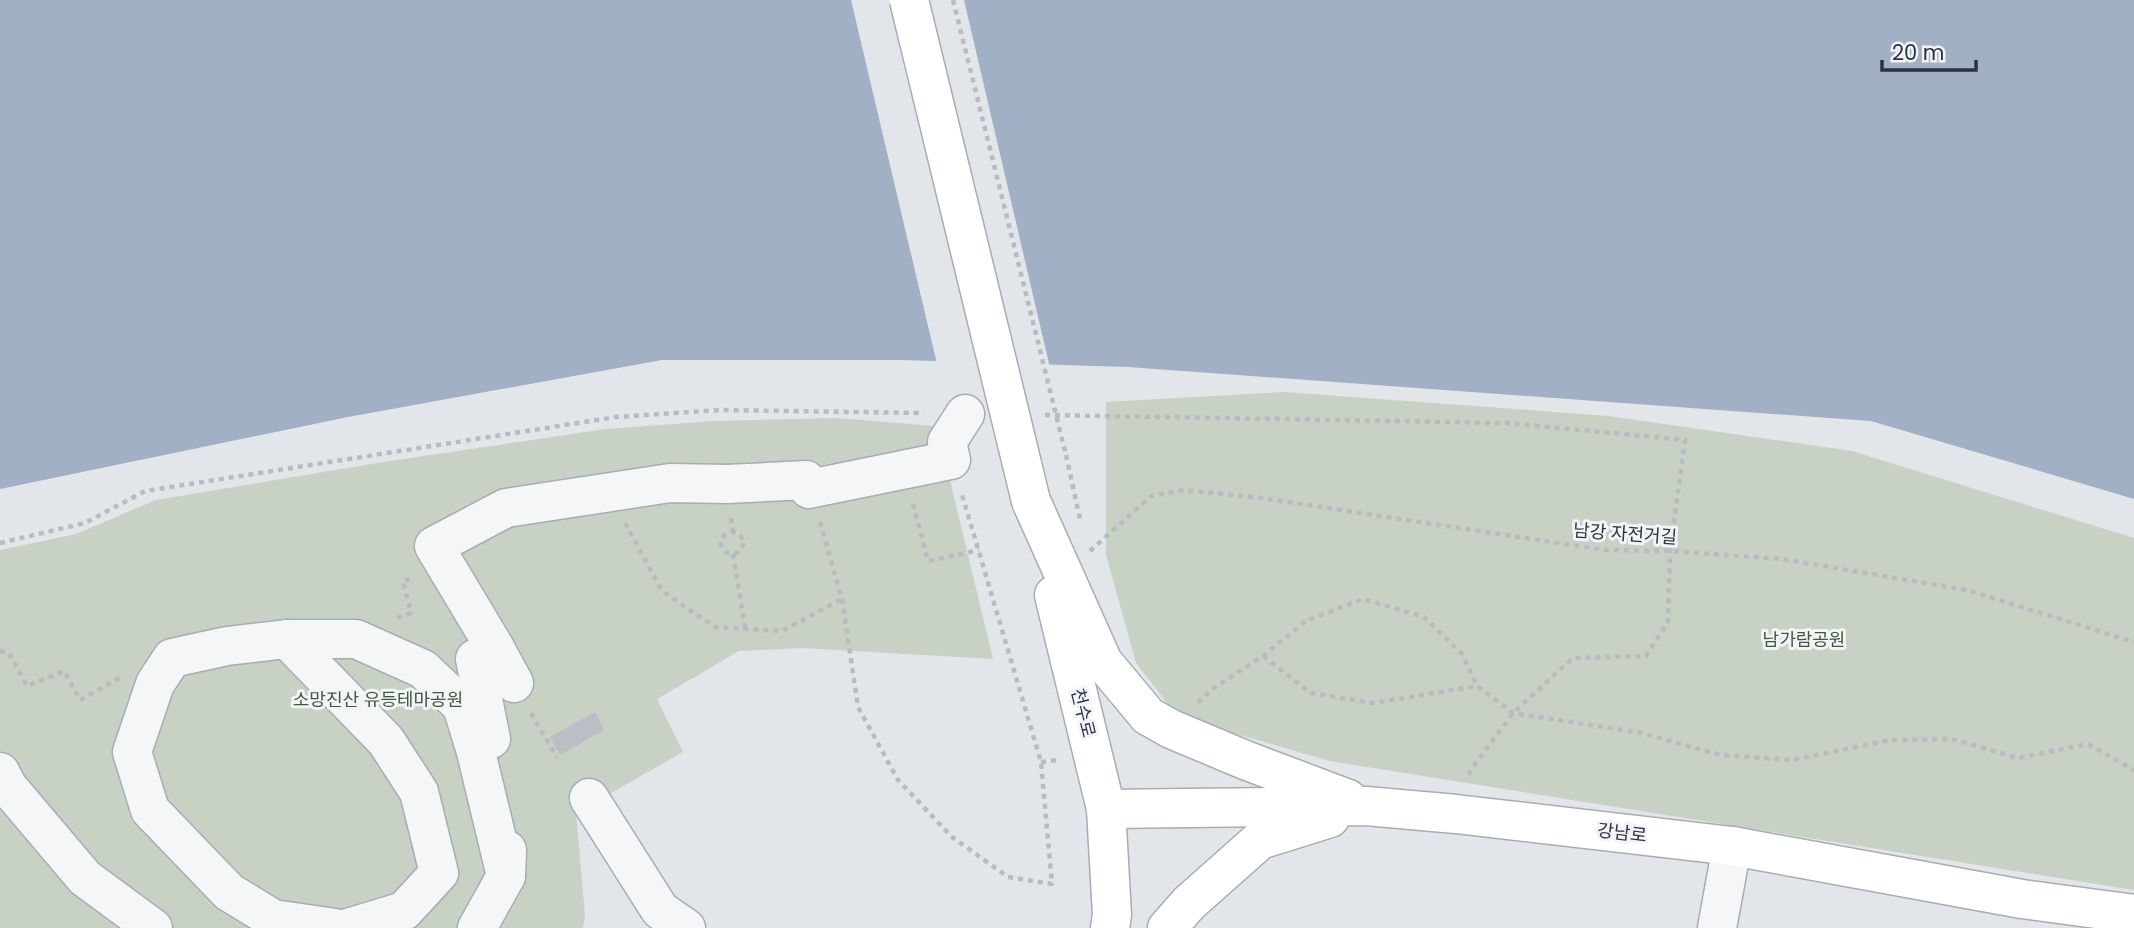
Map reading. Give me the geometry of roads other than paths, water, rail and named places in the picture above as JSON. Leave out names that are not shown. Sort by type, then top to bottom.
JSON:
[{"type":"street","points":[[909,0],[1031,501],[1103,662],[1148,716],[1171,729],[1366,806]]},
{"type":"street","points":[[514,682],[434,546],[506,508],[608,491],[670,483],[807,484],[904,470],[951,460],[947,442],[965,414]]},
{"type":"street","name":"천수로","points":[[1031,501],[1106,809],[1112,915],[1110,928]]},
{"type":"street","points":[[335,928],[273,919],[229,892],[150,810],[132,752],[155,684],[172,659],[227,646],[287,639],[356,639],[423,669],[462,706],[506,876]]},
{"type":"street","points":[[287,639],[386,741],[419,792],[439,873],[404,911],[348,928]]},
{"type":"street","points":[[477,928],[506,876],[508,831],[503,785],[485,715],[475,659],[495,649]]},
{"type":"street","points":[[0,772],[8,787],[85,878],[153,928]]},
{"type":"street","points":[[589,798],[660,910],[686,928]]},
{"type":"street","points":[[1167,928],[1189,903],[1261,840],[1366,806]]},
{"type":"street","name":"강남로","points":[[1106,809],[1366,806],[1456,814],[1732,846],[2022,898],[2134,914]]},
{"type":"street","points":[[1717,928],[1732,846]]},
{"type":"water","points":[[0,0],[2134,0],[2134,499],[1871,421],[1128,367],[902,360],[662,360],[348,417],[0,489]]},
{"type":"park label","name":"남가람공원","points":[[1804,640]]},
{"type":"park label","name":"소망진산 유등테마공원","points":[[378,700]]}]
